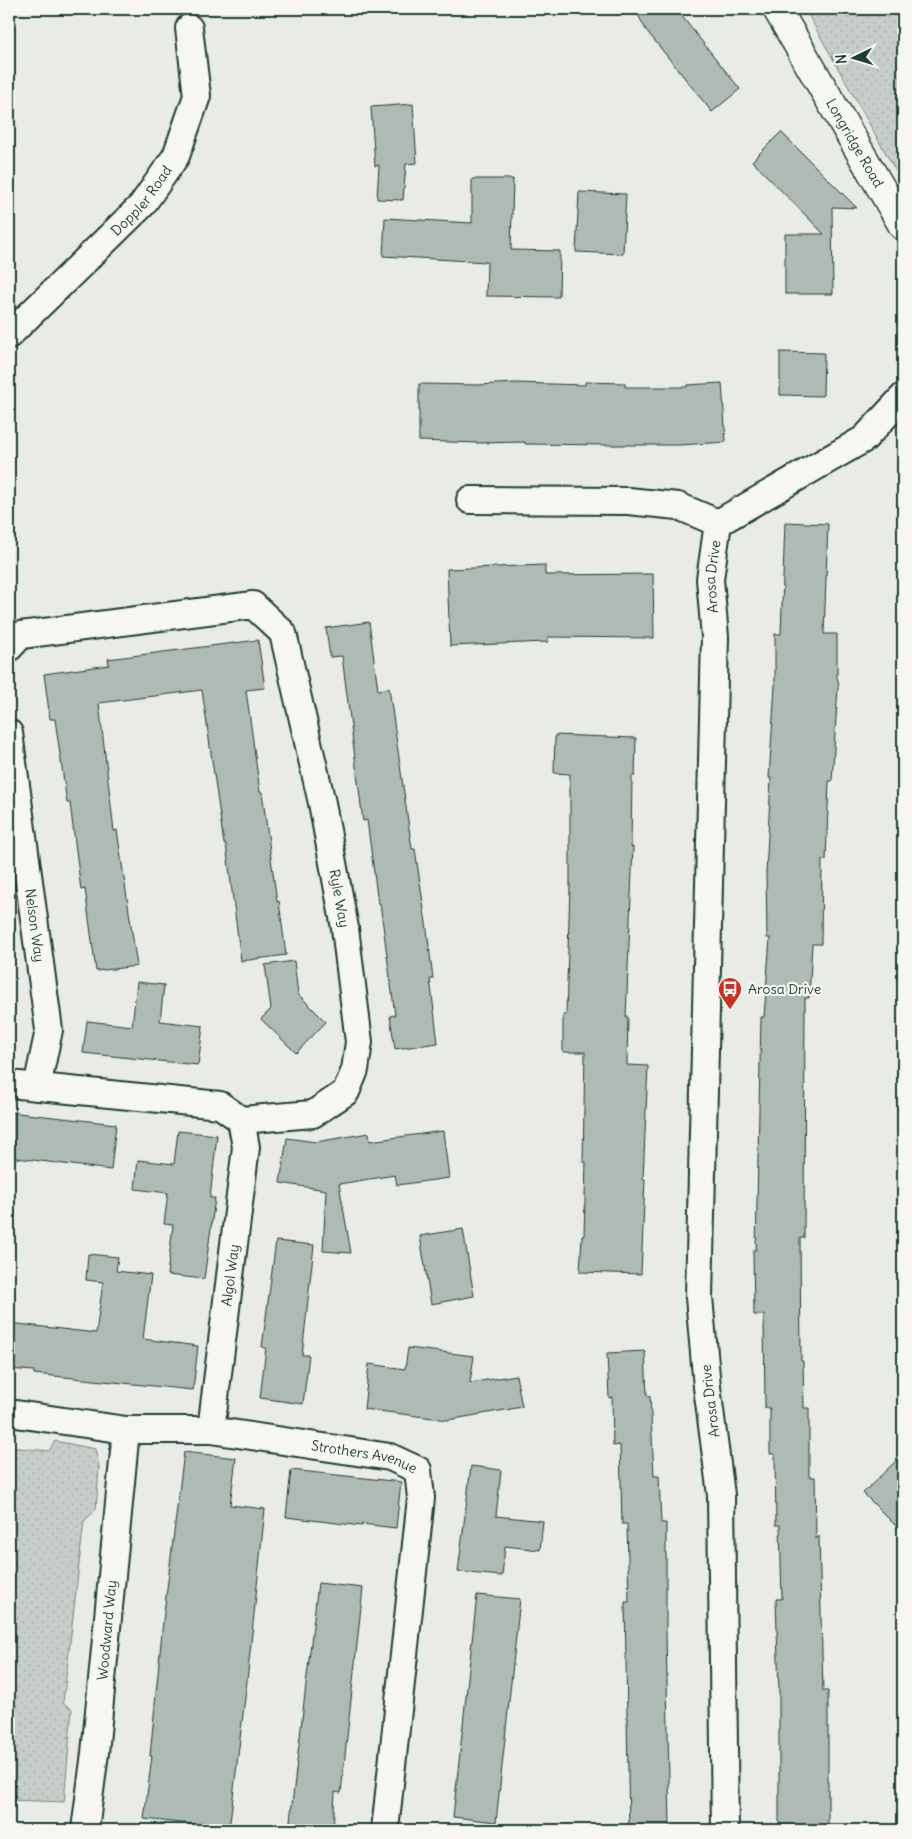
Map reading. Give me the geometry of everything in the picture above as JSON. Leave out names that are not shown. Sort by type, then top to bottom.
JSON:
[{"type":"street","name":"Longridge Road","points":[[777,9],[903,226]]},
{"type":"street","name":"Doppler Road","points":[[9,335],[142,205],[176,156],[197,96],[189,28]]},
{"type":"street","name":"Arosa Drive","points":[[718,523],[864,440],[903,397]]},
{"type":"street","name":"Arosa Drive","points":[[470,500],[628,501],[678,506],[718,523]]},
{"type":"street","name":"Arosa Drive","points":[[718,523],[710,579],[715,637],[699,1297],[707,1387],[722,1495],[726,1830]]},
{"type":"street","name":"Ryle Way","points":[[15,642],[252,605],[283,633],[322,803],[344,928],[359,1042],[355,1070],[346,1092],[313,1114],[241,1120]]},
{"type":"street","name":"Nelson Way","points":[[9,733],[49,1030],[37,1087]]},
{"type":"street","points":[[9,1084],[220,1105],[241,1120]]},
{"type":"street","name":"Algol Way","points":[[211,1430],[246,1147],[241,1120]]},
{"type":"street","name":"Strothers Avenue","points":[[9,1414],[126,1430],[211,1430],[390,1457],[418,1470],[421,1498],[385,1830]]},
{"type":"street","name":"Woodward Way","points":[[85,1830],[95,1753],[126,1430]]},
{"type":"shaded area","points":[[805,9],[903,9],[903,184]]},
{"type":"shaded area","points":[[55,1441],[95,1449],[99,1467],[96,1510],[84,1521],[63,1703],[72,1709],[64,1802],[9,1800],[9,1447],[49,1451]]},
{"type":"building","points":[[635,9],[676,9],[740,89],[712,112],[646,30]]},
{"type":"building","points":[[413,104],[417,163],[406,164],[403,200],[377,199],[379,165],[375,166],[371,107]]},
{"type":"building","points":[[781,132],[857,208],[832,207],[833,294],[785,294],[785,234],[824,234],[752,161]]},
{"type":"building","points":[[472,179],[513,179],[511,250],[560,251],[559,297],[486,296],[487,262],[383,256],[385,218],[472,223]]},
{"type":"building","points":[[579,192],[626,194],[623,254],[576,252]]},
{"type":"building","points":[[780,352],[824,353],[823,396],[780,395]]},
{"type":"building","points":[[585,382],[625,383],[625,387],[687,387],[687,385],[722,383],[726,442],[680,445],[611,445],[419,441],[419,384],[478,385],[515,383],[585,385]]},
{"type":"building","points":[[785,522],[828,524],[824,634],[837,634],[837,677],[839,684],[832,781],[829,781],[826,860],[822,860],[821,944],[812,944],[809,998],[805,998],[804,1238],[800,1238],[801,1361],[803,1361],[804,1408],[809,1408],[809,1477],[815,1477],[816,1539],[819,1536],[823,1691],[828,1691],[828,1830],[779,1830],[779,1691],[776,1599],[782,1599],[780,1525],[776,1525],[775,1454],[770,1454],[770,1408],[765,1408],[764,1315],[754,1315],[753,1250],[756,1250],[761,1017],[764,1017],[770,938],[767,938],[766,873],[771,778],[769,778],[775,686],[775,634],[781,634]]},
{"type":"building","points":[[545,565],[545,575],[653,574],[654,638],[548,637],[548,642],[450,646],[447,569]]},
{"type":"building","points":[[369,622],[378,690],[389,688],[412,849],[415,849],[427,930],[433,979],[430,979],[438,1043],[395,1049],[390,1016],[395,1015],[380,903],[378,903],[367,820],[363,821],[342,656],[330,657],[326,628]]},
{"type":"building","points":[[258,640],[265,688],[246,690],[286,955],[241,961],[226,844],[224,844],[202,690],[99,703],[114,831],[117,830],[137,966],[96,971],[85,889],[81,890],[70,803],[67,803],[55,719],[50,719],[44,674],[109,665],[108,659]]},
{"type":"building","points":[[555,735],[636,738],[635,776],[632,776],[631,847],[633,847],[626,1017],[628,1017],[627,1065],[648,1066],[641,1274],[580,1272],[582,1236],[584,1236],[586,1162],[583,1162],[585,1052],[563,1052],[563,1015],[566,1015],[570,886],[570,774],[554,773]]},
{"type":"building","points":[[294,961],[298,994],[326,1022],[296,1053],[261,1019],[271,1009],[265,965]]},
{"type":"building","points":[[137,982],[164,985],[160,1021],[203,1026],[198,1065],[83,1053],[87,1021],[132,1026]]},
{"type":"building","points":[[9,1112],[116,1124],[111,1170],[9,1157]]},
{"type":"building","points":[[178,1131],[217,1135],[210,1198],[215,1198],[204,1279],[167,1275],[173,1225],[164,1224],[168,1193],[135,1189],[138,1160],[174,1164]]},
{"type":"building","points":[[443,1131],[449,1178],[397,1185],[395,1175],[339,1184],[351,1253],[323,1251],[326,1190],[280,1183],[287,1138],[316,1142],[369,1133],[370,1141]]},
{"type":"building","points":[[463,1229],[474,1296],[431,1304],[420,1236]]},
{"type":"building","points":[[276,1241],[314,1245],[302,1355],[309,1355],[303,1404],[260,1398],[266,1348],[262,1347]]},
{"type":"building","points":[[88,1254],[118,1257],[116,1271],[151,1275],[143,1339],[198,1346],[193,1390],[34,1374],[34,1371],[9,1369],[9,1323],[96,1333],[103,1282],[86,1280]]},
{"type":"building","points":[[408,1348],[474,1356],[470,1383],[516,1375],[522,1407],[448,1420],[364,1409],[369,1364],[405,1369]]},
{"type":"building","points":[[645,1351],[647,1396],[650,1396],[654,1476],[659,1476],[661,1523],[666,1523],[670,1828],[629,1829],[625,1602],[629,1602],[627,1524],[622,1524],[620,1445],[613,1446],[612,1397],[609,1398],[607,1353]]},
{"type":"building","points":[[184,1452],[236,1458],[230,1505],[265,1509],[229,1830],[200,1830],[201,1825],[144,1819],[152,1756],[150,1756],[163,1621]]},
{"type":"building","points":[[903,1454],[903,1533],[863,1493]]},
{"type":"building","points":[[471,1466],[501,1470],[496,1516],[543,1521],[540,1550],[505,1546],[502,1576],[458,1572]]},
{"type":"building","points":[[291,1470],[401,1482],[396,1528],[286,1517]]},
{"type":"building","points":[[318,1583],[363,1588],[341,1793],[335,1792],[333,1830],[289,1830]]},
{"type":"building","points":[[477,1595],[520,1599],[496,1822],[453,1817]]},
{"type":"place","name":"Arosa Drive","points":[[730,1010]]}]
